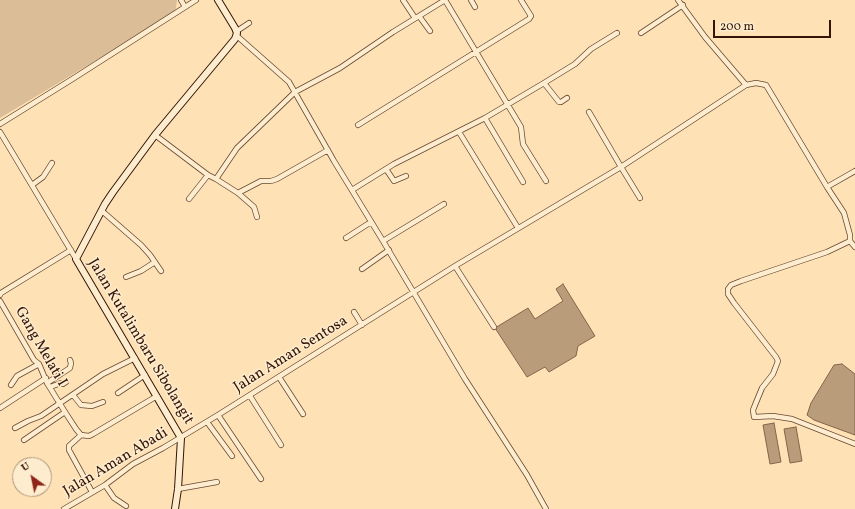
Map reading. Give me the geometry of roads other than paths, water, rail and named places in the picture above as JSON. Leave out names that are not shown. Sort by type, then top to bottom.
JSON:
[{"type":"street","points":[[181,0],[185,7]]},
{"type":"street","points":[[0,124],[196,0]]},
{"type":"street","points":[[218,0],[237,34],[287,80],[295,92],[465,379],[527,475],[546,509]]},
{"type":"street","points":[[403,0],[430,31]]},
{"type":"street","points":[[216,179],[237,148],[295,92],[340,68],[445,0],[522,130],[523,144],[546,181]]},
{"type":"street","points":[[471,0],[475,6]]},
{"type":"street","points":[[358,125],[530,18],[531,16],[521,0]]},
{"type":"street","points":[[678,0],[705,36],[746,85],[756,83],[766,85],[844,213],[850,230],[850,241],[855,246]]},
{"type":"street","points":[[641,34],[683,5]]},
{"type":"street","points":[[76,259],[113,192],[155,135],[234,42],[237,34],[249,24]]},
{"type":"street","points":[[352,190],[386,169],[459,132],[544,84],[578,61],[591,49],[617,33]]},
{"type":"street","points":[[544,84],[559,102],[567,98]]},
{"type":"street","name":"Jalan Aman Sentosa","points":[[182,438],[455,266],[621,167],[746,85]]},
{"type":"street","points":[[589,112],[640,198]]},
{"type":"street","points":[[485,118],[523,182]]},
{"type":"street","points":[[0,132],[76,259]]},
{"type":"street","points":[[459,132],[518,228]]},
{"type":"street","points":[[155,135],[208,175],[238,193],[254,207],[257,217]]},
{"type":"street","points":[[238,193],[261,181],[271,181],[277,179],[328,150]]},
{"type":"street","points":[[32,185],[43,177],[52,163]]},
{"type":"street","points":[[386,169],[394,181],[406,176]]},
{"type":"street","points":[[827,187],[855,170]]},
{"type":"street","points":[[189,199],[208,175]]},
{"type":"street","points":[[384,241],[444,204]]},
{"type":"street","points":[[102,210],[141,245],[161,271]]},
{"type":"street","points":[[346,238],[371,222]]},
{"type":"street","points":[[850,241],[827,252],[731,285],[728,294],[778,359],[778,363],[773,374],[762,388],[753,410],[754,417],[773,416],[792,419],[855,444]]},
{"type":"street","name":"Gang Melati I","points":[[0,295],[71,250]]},
{"type":"street","points":[[362,268],[389,250]]},
{"type":"street","name":"Jalan Kutalimbaru Sibolangit","points":[[76,259],[182,438],[175,509]]},
{"type":"street","points":[[126,277],[141,271],[155,262]]},
{"type":"street","points":[[455,266],[494,327]]},
{"type":"street","name":"Gang Melati I","points":[[0,301],[34,360],[39,364],[64,412],[81,435]]},
{"type":"street","points":[[354,312],[362,325]]},
{"type":"street","points":[[15,428],[28,420],[41,416],[103,374],[135,358]]},
{"type":"street","points":[[0,408],[48,383],[70,368],[70,360]]},
{"type":"street","points":[[11,385],[17,376],[39,364]]},
{"type":"street","points":[[118,393],[145,375]]},
{"type":"street","points":[[279,377],[302,414]]},
{"type":"street","points":[[48,383],[63,384],[66,382]]},
{"type":"street","points":[[74,395],[81,405],[92,406],[103,402]]},
{"type":"street","points":[[92,492],[69,450],[69,446],[81,435],[88,436],[93,434],[157,396]]},
{"type":"street","points":[[250,396],[281,445]]},
{"type":"street","points":[[24,440],[64,412]]},
{"type":"street","points":[[218,416],[261,479]]},
{"type":"street","points":[[207,422],[232,456]]},
{"type":"street","name":"Jalan Aman Abadi","points":[[64,509],[105,484],[133,464],[182,438]]},
{"type":"street","points":[[178,489],[217,482]]},
{"type":"street","points":[[105,484],[114,498],[126,506]]}]
